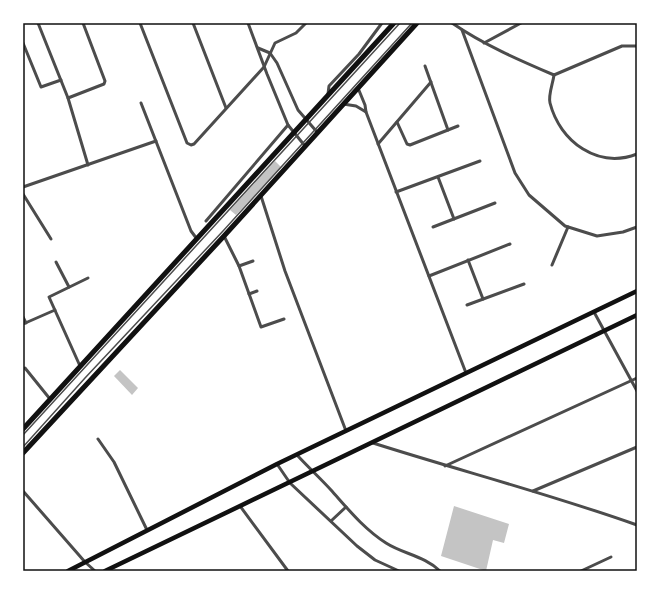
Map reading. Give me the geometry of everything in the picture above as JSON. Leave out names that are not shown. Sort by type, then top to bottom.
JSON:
[{"type":"main road","points":[[23,429],[197,239],[296,134],[361,55],[394,23]]},
{"type":"main road","points":[[23,453],[224,236],[304,144],[418,23]]},
{"type":"main road","points":[[68,571],[276,464],[637,291]]},
{"type":"main road","points":[[105,571],[637,315]]},
{"type":"street","points":[[38,23],[68,98],[88,165]]},
{"type":"street","points":[[68,98],[104,84],[105,81],[83,23]]},
{"type":"street","points":[[140,23],[187,143],[191,145],[194,144],[264,67],[275,43],[296,33],[306,23]]},
{"type":"street","points":[[193,23],[226,108]]},
{"type":"street","points":[[248,23],[264,67],[288,124],[304,144]]},
{"type":"street","points":[[361,55],[382,23]]},
{"type":"street","points":[[452,23],[484,43],[554,75],[622,46],[637,46]]},
{"type":"street","points":[[484,43],[521,23]]},
{"type":"street","points":[[462,30],[515,174],[529,195],[548,213],[565,226],[597,236],[623,232],[637,227]]},
{"type":"street","points":[[23,43],[41,87],[61,80]]},
{"type":"street","points":[[258,48],[270,53],[277,63],[298,110],[316,131]]},
{"type":"street","points":[[425,66],[448,130]]},
{"type":"street","points":[[554,75],[549,101],[560,126],[577,146],[600,157],[626,158],[637,154]]},
{"type":"street","points":[[378,144],[431,82]]},
{"type":"street","points":[[358,88],[396,192],[466,373]]},
{"type":"street","points":[[141,103],[191,231],[197,239]]},
{"type":"street","points":[[343,104],[356,106],[366,112]]},
{"type":"street","points":[[397,122],[408,144],[410,145],[458,126]]},
{"type":"street","points":[[206,221],[288,124]]},
{"type":"street","points":[[23,187],[156,141]]},
{"type":"street","points":[[396,192],[480,161]]},
{"type":"street","points":[[438,177],[454,219]]},
{"type":"street","points":[[23,194],[51,239]]},
{"type":"street","points":[[261,195],[285,271],[346,431]]},
{"type":"street","points":[[433,227],[495,203]]},
{"type":"street","points":[[552,265],[568,227]]},
{"type":"street","points":[[224,236],[239,266],[261,327],[284,318]]},
{"type":"street","points":[[428,276],[510,244]]},
{"type":"street","points":[[468,260],[483,299]]},
{"type":"street","points":[[239,266],[253,261]]},
{"type":"street","points":[[56,262],[69,287]]},
{"type":"street","points":[[80,366],[49,297],[88,278]]},
{"type":"street","points":[[466,305],[524,284]]},
{"type":"street","points":[[249,294],[257,291]]},
{"type":"street","points":[[23,317],[24,323],[55,310]]},
{"type":"street","points":[[594,312],[637,391]]},
{"type":"street","points":[[25,368],[50,399]]},
{"type":"street","points":[[445,466],[637,378]]},
{"type":"street","points":[[98,439],[114,462],[147,530]]},
{"type":"street","points":[[373,443],[445,466],[533,491],[636,524]]},
{"type":"street","points":[[533,491],[637,448]]},
{"type":"street","points":[[297,455],[370,532],[387,544],[422,558],[440,571]]},
{"type":"street","points":[[276,464],[290,483],[357,546],[374,560],[399,571]]},
{"type":"street","points":[[23,491],[94,571]]},
{"type":"street","points":[[240,506],[288,571]]},
{"type":"street","points":[[331,521],[346,507]]},
{"type":"street","points":[[582,571],[611,557]]},
{"type":"lane","points":[[307,121],[400,23]]},
{"type":"lane","points":[[316,131],[412,23]]},
{"type":"lane","points":[[23,434],[296,134]]},
{"type":"lane","points":[[23,447],[85,378],[229,226],[304,144]]},
{"type":"building","points":[[275,161],[281,167],[236,215],[230,210]]},
{"type":"building","points":[[120,370],[138,388],[132,395],[114,376]]},
{"type":"building","points":[[454,506],[509,524],[504,543],[493,540],[486,571],[441,556]]}]
